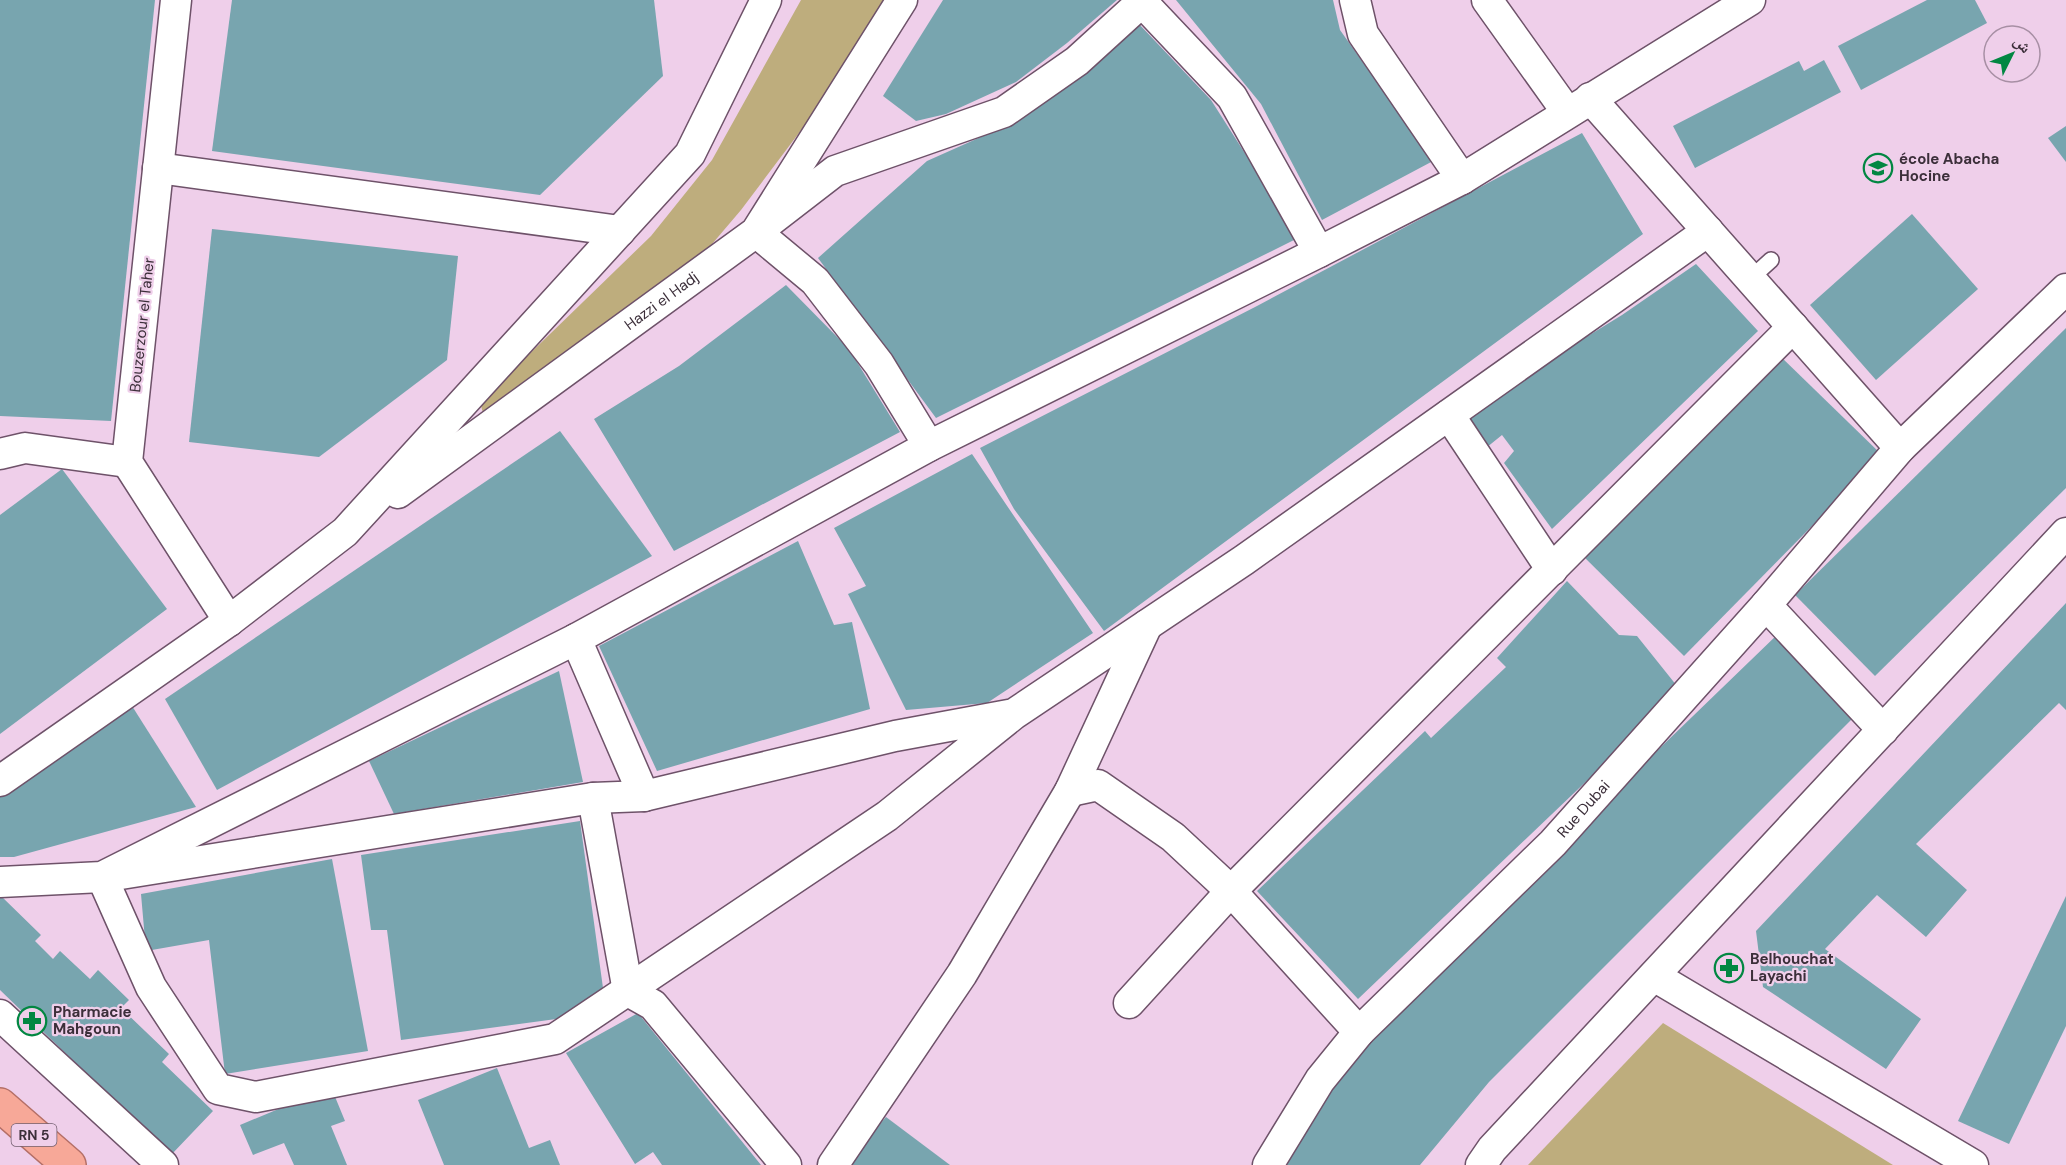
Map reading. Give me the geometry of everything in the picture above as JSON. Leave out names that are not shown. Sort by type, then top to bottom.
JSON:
[{"type":"highway","name":"RN 5","points":[[0,1105],[69,1165]]},
{"type":"street","name":"Bouzerzour el Taher","points":[[127,462],[177,0]]},
{"type":"street","points":[[0,781],[229,621],[345,532],[690,154],[766,0]]},
{"type":"street","name":"Hazzi el Hadj","points":[[345,532],[756,232],[902,0]]},
{"type":"street","points":[[1355,0],[1363,34],[1462,179]]},
{"type":"street","points":[[1487,0],[1578,105],[1708,231],[1761,270],[1793,327],[1900,448]]},
{"type":"street","points":[[102,877],[576,639],[928,446],[1462,179],[1749,0]]},
{"type":"street","points":[[928,446],[879,364],[815,281],[756,232],[835,171],[1004,112],[1077,61],[1143,1],[1232,97],[1319,252]]},
{"type":"street","points":[[158,168],[621,231]]},
{"type":"street","points":[[102,877],[152,987],[218,1089],[256,1097],[555,1039],[887,816],[1014,714],[1244,560],[1708,231]]},
{"type":"street","name":"Rue Dubai","points":[[1268,1165],[1320,1080],[1359,1032],[1553,843],[1766,605],[1900,448],[2066,289]]},
{"type":"street","points":[[1129,1003],[1231,891],[1793,327]]},
{"type":"street","points":[[1449,415],[1552,570]]},
{"type":"street","points":[[0,454],[25,448],[127,462],[229,621]]},
{"type":"street","points":[[1481,1165],[1492,1149],[2066,533]]},
{"type":"street","points":[[1766,605],[1883,730]]},
{"type":"street","points":[[833,1165],[962,974],[1070,791],[1147,625]]},
{"type":"street","points":[[576,639],[644,796]]},
{"type":"street","points":[[0,882],[102,877],[593,798],[644,796],[895,736],[1014,714]]},
{"type":"street","points":[[1070,791],[1098,786],[1173,837],[1231,891],[1359,1032]]},
{"type":"street","points":[[593,798],[628,991]]},
{"type":"street","points":[[1654,976],[1973,1165]]},
{"type":"street","points":[[628,991],[653,1005],[786,1165]]},
{"type":"street","points":[[0,1015],[163,1165]]},
{"type":"shaded area","points":[[801,0],[885,0],[805,125],[741,210],[684,277],[483,413],[480,402],[651,236],[712,160]]},
{"type":"shaded area","points":[[1663,1023],[1893,1165],[1528,1165]]},
{"type":"building","points":[[0,0],[155,0],[111,421],[0,416]]},
{"type":"building","points":[[232,0],[654,0],[663,76],[540,195],[212,151]]},
{"type":"building","points":[[943,0],[1117,0],[1067,43],[1016,82],[946,114],[916,121],[883,96]]},
{"type":"building","points":[[1176,0],[1333,0],[1340,30],[1433,161],[1322,220],[1261,104]]},
{"type":"building","points":[[1927,0],[1975,0],[1987,23],[1861,90],[1838,46]]},
{"type":"building","points":[[1138,23],[1211,100],[1269,191],[1296,239],[936,418],[818,258],[927,161],[992,132],[1055,95],[1092,68]]},
{"type":"building","points":[[1824,60],[1841,92],[1695,168],[1673,126],[1799,61],[1804,71]]},
{"type":"building","points":[[2066,126],[2066,162],[2048,138]]},
{"type":"building","points":[[1582,133],[1643,234],[1104,631],[1014,509],[980,448],[1257,306]]},
{"type":"building","points":[[1912,214],[1978,289],[1876,380],[1810,305]]},
{"type":"building","points":[[212,229],[458,256],[447,360],[319,457],[189,442]]},
{"type":"building","points":[[1696,264],[1758,331],[1552,529],[1504,463],[1514,451],[1502,435],[1481,452],[1459,421]]},
{"type":"building","points":[[786,285],[849,349],[900,432],[674,551],[594,419],[679,366]]},
{"type":"building","points":[[2066,328],[2066,488],[1875,676],[1795,595]]},
{"type":"building","points":[[1777,353],[1882,455],[1684,656],[1580,553]]},
{"type":"building","points":[[560,431],[652,556],[217,790],[165,699]]},
{"type":"building","points":[[972,454],[1093,633],[987,703],[906,710],[848,594],[866,586],[834,528]]},
{"type":"building","points":[[62,469],[167,609],[0,734],[0,515]]},
{"type":"building","points":[[798,541],[834,625],[852,622],[870,709],[657,771],[599,646]]},
{"type":"building","points":[[1567,581],[1619,635],[1637,636],[1681,691],[1358,999],[1257,891],[1425,731],[1431,738],[1506,667],[1497,658]]},
{"type":"building","points":[[2066,603],[2066,710],[2059,703],[1916,844],[1967,890],[1926,937],[1877,895],[1825,949],[1921,1019],[1886,1069],[1763,987],[1756,931]]},
{"type":"building","points":[[1780,632],[1855,716],[1489,1082],[1420,1165],[1277,1165],[1341,1073],[1634,773]]},
{"type":"building","points":[[559,671],[583,782],[394,814],[369,761]]},
{"type":"building","points":[[132,706],[196,807],[14,857],[0,857],[0,795]]},
{"type":"building","points":[[580,821],[603,988],[571,1017],[401,1040],[387,930],[371,930],[361,855]]},
{"type":"building","points":[[332,859],[368,1051],[225,1074],[209,940],[146,951],[141,894]]},
{"type":"building","points":[[0,895],[41,935],[35,941],[53,959],[60,951],[90,979],[98,970],[129,1000],[121,1008],[169,1054],[162,1062],[213,1111],[171,1155],[0,990]]},
{"type":"building","points":[[2066,896],[2066,1026],[2009,1144],[1958,1121]]},
{"type":"building","points":[[638,1013],[761,1165],[662,1165],[653,1152],[635,1164],[566,1053]]},
{"type":"building","points":[[497,1068],[529,1148],[550,1140],[560,1165],[444,1165],[418,1100]]},
{"type":"building","points":[[331,1087],[345,1121],[331,1126],[347,1165],[294,1165],[284,1143],[253,1155],[240,1125]]},
{"type":"building","points":[[886,1117],[950,1165],[844,1165]]},
{"type":"place","name":"école Abacha Hocine","points":[[1878,168]]},
{"type":"place","name":"Belhouchat Layachi","points":[[1729,968]]},
{"type":"place","name":"Pharmacie Mahgoun","points":[[32,1021]]}]
